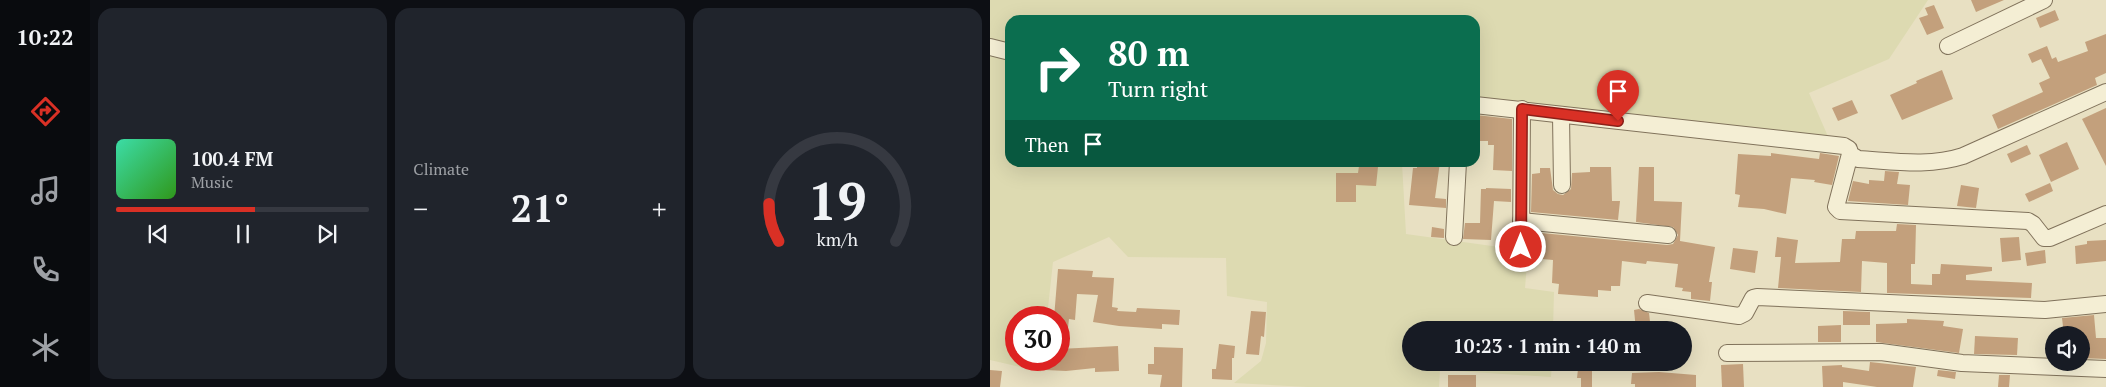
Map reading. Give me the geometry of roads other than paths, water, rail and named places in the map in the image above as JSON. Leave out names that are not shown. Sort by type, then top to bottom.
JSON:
[{"type":"street","points":[[1948,46],[2044,0]]},
{"type":"street","points":[[990,47],[1005,51]]},
{"type":"street","points":[[1850,154],[1858,159],[1924,163],[1950,160],[2106,92]]},
{"type":"street","points":[[1480,105],[1844,146],[1849,149],[1850,154],[1836,207],[1840,211],[2028,221],[2034,224],[2044,238],[2050,238],[2106,214]]},
{"type":"street","points":[[1521,247],[1522,109]]},
{"type":"street","points":[[1561,115],[1562,185]]},
{"type":"street","points":[[1454,237],[1458,167]]},
{"type":"street","points":[[1521,221],[1668,235]]},
{"type":"street","points":[[1647,303],[1739,316],[1745,313],[1753,298],[2045,310],[2106,304]]},
{"type":"street","points":[[1727,353],[1881,352],[1962,363],[2106,369]]}]
